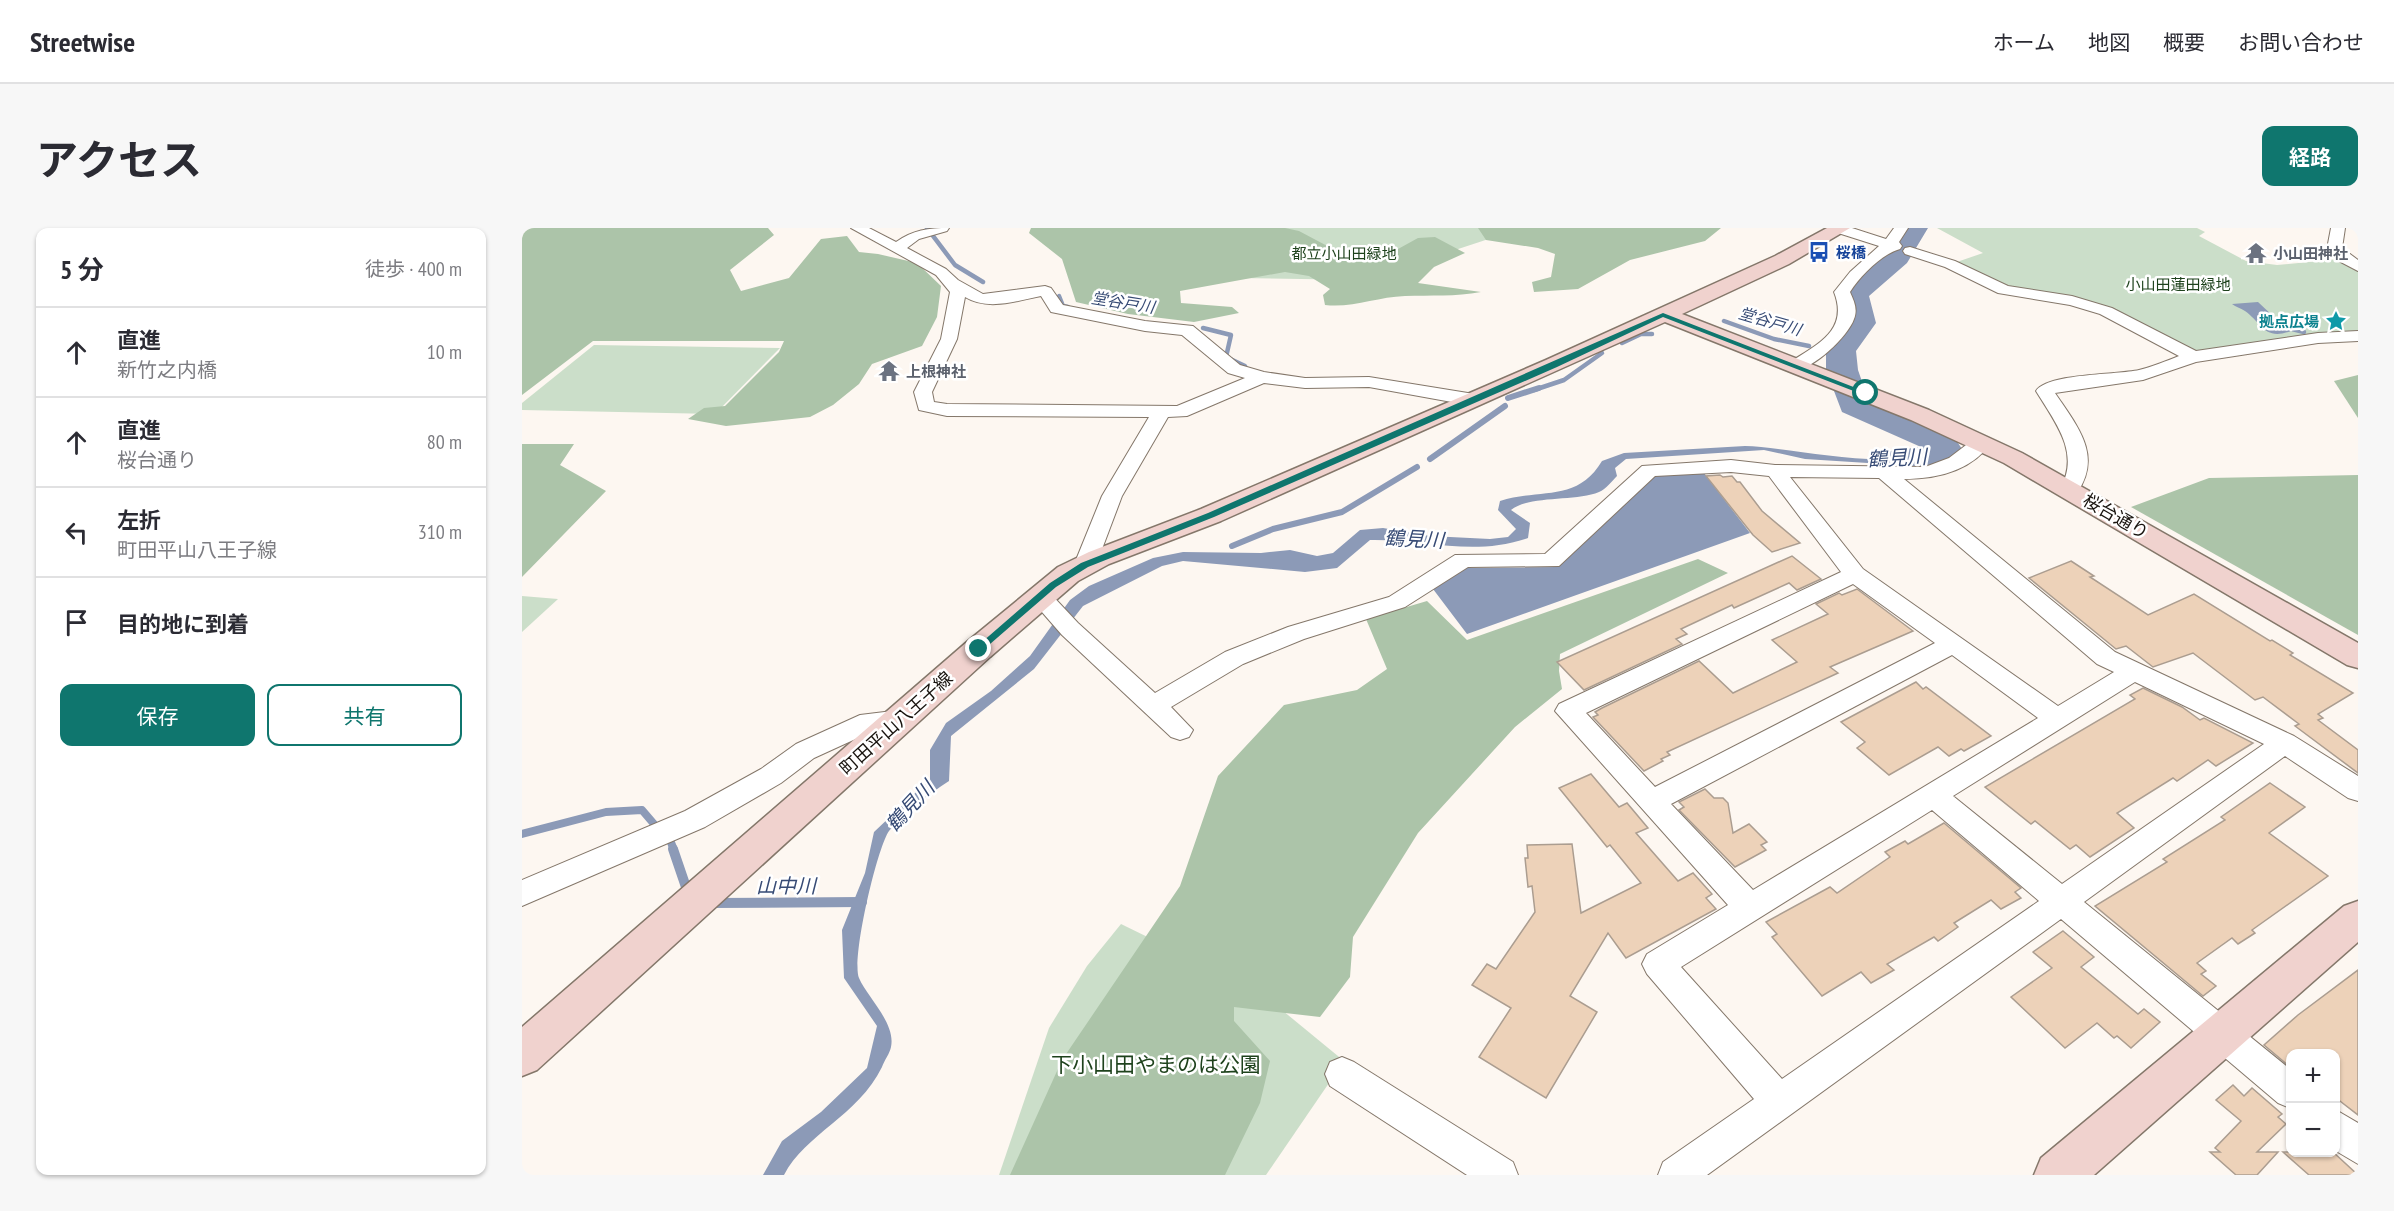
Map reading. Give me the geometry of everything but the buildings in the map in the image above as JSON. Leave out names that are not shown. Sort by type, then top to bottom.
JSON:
[{"type":"main road","name":"町田平山八王子線","points":[[522,1055],[901,719],[1055,612],[1068,574],[1084,565],[1211,515],[1474,400],[1782,260],[1840,229]]},
{"type":"main road","points":[[1663,314],[1796,366]]},
{"type":"main road","name":"桜台通り","points":[[1796,366],[1866,393],[1981,443],[2070,489],[2358,657]]},
{"type":"main road","points":[[2058,1175],[2222,1034],[2352,933]]},
{"type":"street","points":[[858,228],[941,272],[954,284],[979,299],[993,300],[1045,291],[1057,309],[1145,326],[1187,330],[1234,369],[1262,377],[1305,383],[1369,382],[1474,400]]},
{"type":"street","points":[[897,248],[918,234],[940,228]]},
{"type":"street","points":[[1796,366],[1825,346],[1840,330],[1847,319],[1848,309],[1842,292],[1848,281],[1898,247],[1901,228]]},
{"type":"street","points":[[2338,228],[2334,249],[2340,256],[2358,266]]},
{"type":"street","points":[[1840,229],[1950,264],[2004,290],[2072,301],[2106,311],[2193,357]]},
{"type":"street","points":[[954,284],[958,292],[957,305],[946,346],[923,392],[926,406],[947,410],[1180,412],[1201,405],[1262,377]]},
{"type":"street","points":[[2070,489],[2079,479],[2079,448],[2045,391],[2055,386],[2143,375],[2193,357],[2319,338],[2358,336]]},
{"type":"street","points":[[1084,565],[1112,496],[1161,413]]},
{"type":"street","points":[[1153,706],[1234,658],[1296,633],[1397,602],[1463,560],[1551,561],[1649,470],[1731,466],[1775,471],[1925,473],[1944,470],[1960,461],[1981,443]]},
{"type":"street","points":[[1775,471],[1855,574],[2057,718]]},
{"type":"street","points":[[1884,472],[2106,658],[2285,743],[2358,789]]},
{"type":"street","points":[[1748,906],[1568,711],[1855,574]]},
{"type":"street","points":[[1055,612],[1180,730]]},
{"type":"street","points":[[1652,801],[1953,644]]},
{"type":"street","points":[[1779,1101],[1658,964],[1748,906],[2132,672]]},
{"type":"street","points":[[522,893],[695,819],[771,776],[805,751],[869,722],[901,719]]},
{"type":"street","points":[[1676,1175],[2285,743]]},
{"type":"street","points":[[1933,795],[2286,1087]]},
{"type":"street","points":[[1342,1074],[1500,1175]]},
{"type":"street","points":[[2340,1131],[2358,1146]]},
{"type":"green space","points":[[522,228],[768,228],[774,235],[730,270],[741,291],[789,278],[821,239],[847,236],[859,252],[917,263],[941,286],[937,317],[922,346],[872,364],[859,384],[833,405],[810,417],[726,426],[688,419],[704,408],[725,406],[779,352],[784,341],[593,341],[522,395]]},
{"type":"green space","name":"都立小山田緑地","points":[[1031,228],[1285,228],[1299,231],[1348,257],[1389,254],[1418,238],[1435,237],[1465,253],[1434,267],[1418,283],[1481,292],[1405,296],[1345,305],[1325,305],[1323,295],[1330,289],[1309,276],[1285,272],[1180,291],[1181,303],[1232,307],[1239,313],[1194,322],[1128,314],[1076,302],[1062,259],[1029,233]]},
{"type":"green space","name":"都立小山田緑地","points":[[1049,228],[1522,228],[1364,280],[1116,276]]},
{"type":"green space","points":[[1478,228],[1721,228],[1705,241],[1630,260],[1578,289],[1534,292],[1532,282],[1551,277],[1555,254],[1538,248],[1486,240]]},
{"type":"green space","name":"小山田蓮田緑地","points":[[1937,228],[2197,228],[2205,232],[2199,236],[2246,261],[2277,265],[2339,259],[2358,270],[2358,331],[2196,352],[2132,319],[2019,291],[1954,263],[1983,253]]},
{"type":"green space","points":[[594,345],[780,348],[715,414],[522,410],[522,403]]},
{"type":"green space","points":[[2358,375],[2358,418],[2334,381]]},
{"type":"green space","points":[[522,444],[574,444],[560,465],[606,491],[522,577]]},
{"type":"green space","points":[[2358,475],[2358,635],[2131,507],[2209,478]]},
{"type":"green space","points":[[1698,559],[1728,573],[1560,654],[1559,671],[1562,689],[1515,727],[1418,833],[1353,937],[1350,977],[1320,1017],[1234,1007],[1234,1021],[1270,1061],[1260,1103],[1225,1175],[1010,1175],[1062,1060],[1180,886],[1218,776],[1284,705],[1357,690],[1387,669],[1366,619],[1427,601],[1467,640]]},
{"type":"green space","points":[[522,596],[558,599],[522,632]]},
{"type":"green space","name":"下小山田やまのは公園","points":[[1121,924],[1260,992],[1344,1061],[1266,1175],[999,1175],[1049,1028],[1087,966]]},
{"type":"water","points":[[2258,302],[2274,317],[2290,326],[2291,331],[2282,334],[2269,332],[2245,311],[2232,304]]},
{"type":"water","points":[[1745,446],[1873,459],[1921,454],[1939,446],[1951,451],[1941,460],[1929,464],[1899,465],[1805,459],[1764,450],[1626,459],[1615,468],[1617,476],[1599,492],[1578,497],[1529,502],[1511,510],[1530,523],[1528,538],[1508,544],[1468,547],[1370,540],[1337,568],[1305,572],[1183,561],[1162,566],[1083,606],[1034,669],[951,736],[949,781],[909,810],[889,831],[878,858],[866,904],[857,967],[859,978],[889,1029],[890,1049],[872,1084],[860,1099],[805,1148],[784,1175],[763,1175],[782,1141],[821,1112],[867,1068],[877,1026],[844,978],[842,930],[865,873],[874,832],[930,779],[930,750],[946,723],[991,691],[1030,656],[1070,600],[1089,586],[1153,558],[1183,552],[1261,553],[1290,550],[1317,556],[1333,553],[1360,530],[1383,528],[1430,536],[1490,539],[1508,537],[1516,529],[1498,510],[1500,501],[1569,489],[1592,474],[1602,461],[1624,453]]},
{"type":"water","points":[[1704,473],[1750,533],[1467,634],[1433,589],[1466,568],[1558,567],[1655,476]]},
{"type":"waterway","name":"堂谷戸川","points":[[927,228],[955,265],[983,282]]},
{"type":"waterway","name":"鶴見川","points":[[1887,460],[1935,457],[1945,449],[1942,444],[1854,405],[1842,370],[1841,351],[1861,323],[1854,293],[1882,272],[1897,257],[1915,228]]},
{"type":"waterway","name":"堂谷戸川","points":[[1059,296],[1063,306],[1068,307]]},
{"type":"waterway","name":"堂谷戸川","points":[[1724,321],[1774,339],[1809,346]]},
{"type":"waterway","name":"堂谷戸川","points":[[1203,328],[1231,335],[1226,357],[1245,366]]},
{"type":"waterway","points":[[2292,329],[2304,332]]},
{"type":"waterway","name":"堂谷戸川","points":[[1622,343],[1641,334],[1652,334]]},
{"type":"waterway","name":"堂谷戸川","points":[[1833,350],[1841,351]]},
{"type":"waterway","name":"堂谷戸川","points":[[1534,390],[1564,380],[1602,353]]},
{"type":"waterway","name":"堂谷戸川","points":[[1508,398],[1539,388]]},
{"type":"waterway","points":[[1430,459],[1505,406]]},
{"type":"waterway","points":[[1232,546],[1273,529],[1342,512],[1417,467]]},
{"type":"waterway","name":"山中川","points":[[522,834],[606,812],[642,810],[654,824]]},
{"type":"waterway","name":"山中川","points":[[670,840],[674,850]]},
{"type":"waterway","name":"山中川","points":[[673,849],[688,893]]},
{"type":"waterway","name":"山中川","points":[[711,903],[862,902]]},
{"type":"place","name":"桜橋","points":[[1819,252]]},
{"type":"place","name":"小山田神社","points":[[2256,253]]},
{"type":"place","name":"拠点広場","points":[[2336,321]]},
{"type":"place","name":"上根神社","points":[[889,371]]},
{"type":"route","points":[[979,649],[1053,585],[1084,565],[1211,515],[1554,365],[1663,314],[1866,393]]}]
